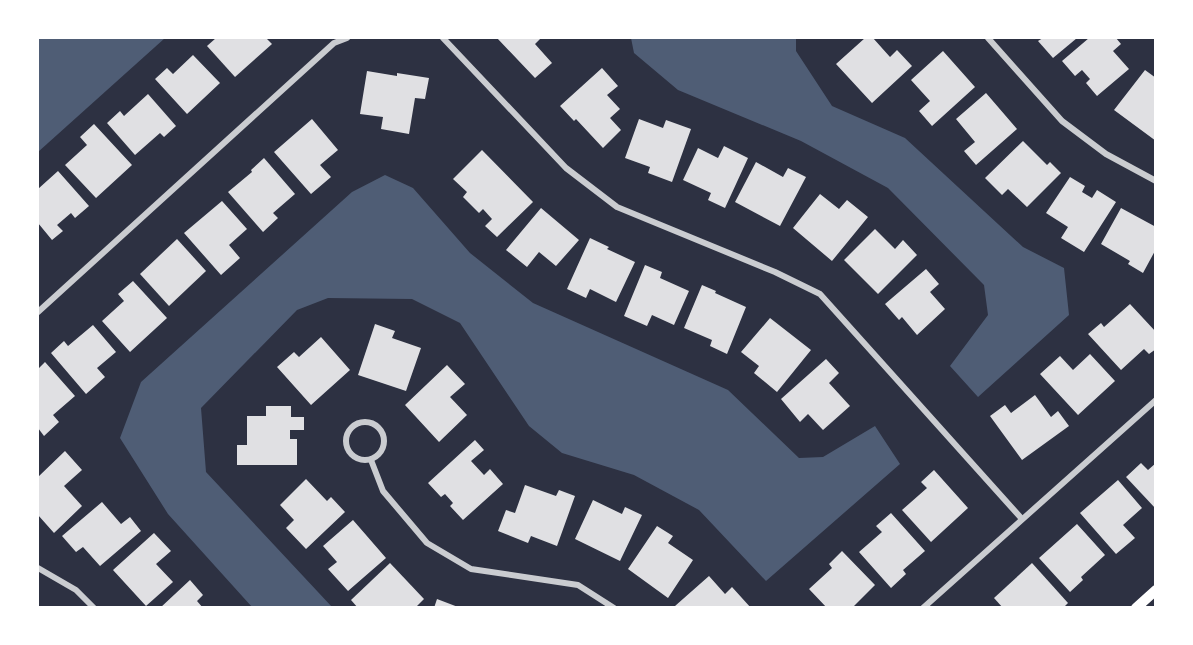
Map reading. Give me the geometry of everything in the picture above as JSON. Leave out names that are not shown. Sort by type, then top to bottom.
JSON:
[{"type":"main road","points":[[1136,608],[1155,590]]},
{"type":"street","points":[[38,312],[334,43],[347,38]]},
{"type":"street","points":[[443,38],[566,168],[617,207],[776,272],[820,294],[1022,519]]},
{"type":"street","points":[[988,38],[1062,121],[1106,154],[1155,181]]},
{"type":"street","points":[[922,608],[1155,400]]},
{"type":"street","points":[[362,422],[374,424],[379,428],[385,440],[381,452],[372,460],[365,461],[353,457],[346,446],[347,434],[351,428],[362,422]]},
{"type":"street","points":[[372,460],[383,491],[427,543],[471,568],[578,585],[614,608]]},
{"type":"street","points":[[38,568],[76,590],[94,608]]},
{"type":"water","points":[[38,38],[165,38],[38,152]]},
{"type":"water","points":[[631,38],[796,38],[796,51],[832,106],[905,138],[1023,247],[1064,268],[1069,315],[978,397],[950,366],[988,315],[984,285],[888,188],[801,141],[678,90],[634,53]]},
{"type":"water","points":[[385,175],[413,188],[470,253],[533,303],[728,390],[799,458],[823,457],[875,426],[900,464],[766,581],[699,510],[634,475],[562,453],[529,426],[460,323],[412,299],[328,298],[297,310],[201,408],[206,472],[332,607],[252,607],[168,514],[120,438],[141,382],[352,192]]},
{"type":"building","points":[[216,38],[266,38],[272,44],[235,77],[207,46]]},
{"type":"building","points":[[497,38],[541,38],[535,44],[552,63],[535,78]]},
{"type":"building","points":[[865,38],[873,38],[890,57],[897,50],[912,66],[872,103],[836,64]]},
{"type":"building","points":[[1043,38],[1077,38],[1053,58],[1038,41]]},
{"type":"building","points":[[1089,38],[1116,38],[1121,44],[1113,51],[1129,69],[1097,96],[1086,83],[1090,79],[1082,70],[1075,76],[1062,61]]},
{"type":"building","points":[[943,51],[975,87],[932,126],[919,111],[930,101],[911,80]]},
{"type":"building","points":[[193,55],[220,83],[187,114],[155,79],[167,68],[173,74]]},
{"type":"building","points":[[602,68],[618,86],[607,95],[620,109],[610,118],[621,130],[603,148],[576,119],[574,121],[560,106]]},
{"type":"building","points":[[1145,70],[1156,78],[1154,86],[1156,87],[1156,141],[1114,110]]},
{"type":"building","points":[[367,71],[429,78],[425,99],[415,98],[409,134],[381,129],[383,117],[360,114]]},
{"type":"building","points":[[986,93],[1017,129],[976,165],[964,151],[975,142],[956,119]]},
{"type":"building","points":[[148,94],[176,126],[164,137],[160,133],[135,155],[107,123],[120,111],[124,116]]},
{"type":"building","points":[[312,119],[338,150],[320,165],[331,177],[311,194],[274,152]]},
{"type":"building","points":[[639,119],[663,128],[666,120],[691,129],[672,182],[648,173],[650,167],[625,158]]},
{"type":"building","points":[[94,124],[132,165],[96,198],[65,165],[87,145],[80,137]]},
{"type":"building","points":[[1023,141],[1047,165],[1050,162],[1061,173],[1027,207],[1008,189],[1002,195],[985,178]]},
{"type":"building","points":[[724,146],[748,158],[725,208],[708,200],[711,193],[683,180],[698,148],[718,158]]},
{"type":"building","points":[[482,150],[533,202],[497,237],[485,226],[492,219],[483,209],[479,213],[463,197],[467,192],[453,179]]},
{"type":"building","points":[[264,158],[295,194],[273,213],[278,218],[263,232],[228,192],[252,172],[251,170]]},
{"type":"building","points":[[756,162],[783,177],[788,168],[806,177],[780,226],[735,202]]},
{"type":"building","points":[[58,171],[89,206],[75,218],[71,213],[57,225],[63,231],[52,240],[38,223],[38,189]]},
{"type":"building","points":[[1070,177],[1085,186],[1082,192],[1092,198],[1097,190],[1116,202],[1084,252],[1061,238],[1068,227],[1046,213]]},
{"type":"building","points":[[820,194],[839,209],[847,200],[868,217],[832,261],[793,228]]},
{"type":"building","points":[[222,201],[247,229],[229,245],[240,258],[221,275],[184,233]]},
{"type":"building","points":[[541,208],[579,240],[556,266],[539,252],[527,267],[506,250]]},
{"type":"building","points":[[1121,208],[1156,227],[1156,249],[1143,273],[1128,264],[1130,261],[1101,244]]},
{"type":"building","points":[[875,229],[895,249],[903,240],[917,255],[878,294],[844,260]]},
{"type":"building","points":[[590,238],[635,262],[616,302],[590,289],[586,298],[567,289]]},
{"type":"building","points":[[177,239],[206,271],[169,306],[140,274]]},
{"type":"building","points":[[645,265],[662,272],[660,278],[689,291],[674,325],[652,315],[647,326],[624,316]]},
{"type":"building","points":[[926,269],[939,284],[930,292],[945,309],[917,335],[902,317],[899,320],[885,304]]},
{"type":"building","points":[[133,281],[167,318],[130,352],[102,321],[124,301],[118,294]]},
{"type":"building","points":[[702,285],[746,307],[727,354],[710,346],[712,340],[684,328]]},
{"type":"building","points":[[1130,304],[1156,332],[1156,349],[1149,354],[1144,349],[1121,370],[1088,334],[1101,323],[1104,327]]},
{"type":"building","points":[[770,318],[811,350],[777,392],[754,373],[759,366],[741,352]]},
{"type":"building","points":[[375,324],[395,331],[392,338],[421,348],[406,391],[358,375]]},
{"type":"building","points":[[93,325],[116,352],[97,368],[105,377],[86,394],[51,353],[64,341],[68,346]]},
{"type":"building","points":[[321,337],[350,370],[311,405],[277,367],[294,352],[299,357]]},
{"type":"building","points":[[1090,354],[1115,381],[1078,415],[1040,374],[1060,356],[1073,370]]},
{"type":"building","points":[[826,359],[839,373],[829,383],[850,406],[823,430],[808,414],[800,422],[781,399]]},
{"type":"building","points":[[45,362],[75,396],[53,415],[59,422],[44,436],[38,428],[38,369]]},
{"type":"building","points":[[447,365],[465,384],[450,397],[467,415],[439,442],[405,405]]},
{"type":"building","points":[[1035,395],[1051,417],[1058,411],[1069,426],[1022,460],[990,416],[1005,405],[1011,413]]},
{"type":"building","points":[[266,406],[291,406],[291,417],[304,417],[304,430],[290,430],[290,439],[297,439],[297,465],[237,465],[237,445],[247,445],[247,416],[266,416]]},
{"type":"building","points":[[475,440],[484,450],[471,461],[484,475],[490,469],[503,484],[463,520],[450,506],[453,503],[445,494],[441,497],[428,483]]},
{"type":"building","points":[[65,451],[82,470],[64,486],[82,506],[54,533],[38,515],[38,477]]},
{"type":"building","points":[[1141,463],[1148,470],[1156,463],[1156,509],[1126,477]]},
{"type":"building","points":[[934,470],[968,508],[931,542],[902,510],[927,488],[921,482]]},
{"type":"building","points":[[306,479],[327,501],[331,497],[345,512],[306,549],[286,528],[294,520],[280,505]]},
{"type":"building","points":[[1118,480],[1142,508],[1123,525],[1135,538],[1116,554],[1080,513]]},
{"type":"building","points":[[525,485],[556,496],[559,490],[575,496],[557,546],[531,536],[528,543],[498,531],[506,510],[515,513]]},
{"type":"building","points":[[593,500],[622,514],[625,507],[642,515],[620,561],[575,539]]},
{"type":"building","points":[[102,502],[121,524],[130,517],[141,531],[100,566],[83,547],[76,552],[62,536]]},
{"type":"building","points":[[891,513],[925,551],[903,570],[906,574],[891,588],[859,552],[882,532],[876,526]]},
{"type":"building","points":[[353,520],[386,558],[348,591],[328,569],[337,562],[323,546]]},
{"type":"building","points":[[1077,524],[1105,555],[1081,577],[1083,580],[1070,592],[1039,558]]},
{"type":"building","points":[[657,526],[673,536],[668,543],[693,560],[668,598],[628,569]]},
{"type":"building","points":[[154,533],[171,551],[156,564],[173,582],[146,606],[113,570]]},
{"type":"building","points":[[842,551],[875,585],[852,608],[827,608],[809,589],[832,568],[829,564]]},
{"type":"building","points":[[390,563],[424,599],[415,608],[358,608],[351,600]]},
{"type":"building","points":[[1032,563],[1068,603],[1063,608],[1003,608],[994,598]]},
{"type":"building","points":[[709,576],[725,594],[732,587],[751,608],[676,608],[675,606]]},
{"type":"building","points":[[190,580],[203,595],[197,601],[203,608],[160,608]]},
{"type":"building","points":[[437,599],[458,607],[458,608],[434,608]]}]
